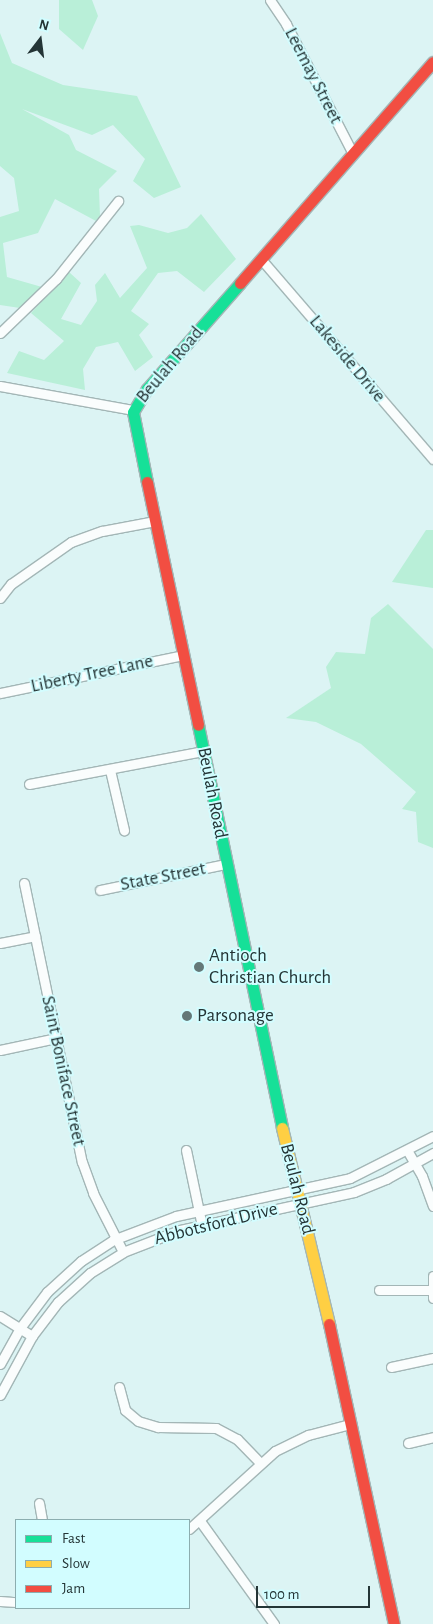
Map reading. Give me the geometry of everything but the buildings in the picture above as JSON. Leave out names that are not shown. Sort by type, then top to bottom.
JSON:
[{"type":"main road","name":"Beulah Road","points":[[394,1624],[226,864],[134,410],[147,389],[433,62]]},
{"type":"street","name":"Leemay Street","points":[[270,0],[286,24],[353,154]]},
{"type":"street","points":[[0,333],[56,279],[118,201]]},
{"type":"street","name":"Lakeside Drive","points":[[261,259],[433,459]]},
{"type":"street","points":[[0,386],[134,410]]},
{"type":"street","points":[[0,598],[11,584],[70,542],[102,532],[155,521]]},
{"type":"street","name":"Liberty Tree Lane","points":[[0,693],[183,655]]},
{"type":"street","points":[[29,784],[204,751]]},
{"type":"street","points":[[110,770],[124,830]]},
{"type":"street","name":"State Street","points":[[100,890],[226,864]]},
{"type":"street","name":"Saint Boniface Street","points":[[24,883],[86,1175],[123,1252]]},
{"type":"street","points":[[0,943],[35,936]]},
{"type":"street","points":[[0,1050],[56,1038]]},
{"type":"street","name":"Abbotsford Drive","points":[[0,1364],[20,1328],[63,1276],[117,1239],[156,1222],[362,1174],[433,1136]]},
{"type":"street","points":[[186,1150],[202,1226]]},
{"type":"street","points":[[407,1150],[433,1206]]},
{"type":"street","name":"Abbotsford Drive","points":[[0,1395],[32,1336],[73,1287],[123,1252],[160,1236],[368,1187],[433,1153]]},
{"type":"street","points":[[433,1276],[433,1298]]},
{"type":"street","points":[[379,1290],[432,1290]]},
{"type":"street","points":[[0,1316],[32,1336]]},
{"type":"street","points":[[391,1367],[433,1358]]},
{"type":"street","points":[[119,1387],[125,1410],[138,1421],[158,1427],[216,1428],[237,1439],[260,1463]]},
{"type":"street","points":[[190,1528],[200,1521],[260,1463],[298,1439],[350,1424]]},
{"type":"street","points":[[408,1443],[433,1438]]},
{"type":"street","points":[[39,1503],[42,1519]]},
{"type":"street","points":[[200,1521],[274,1624]]},
{"type":"street","points":[[0,1601],[15,1602]]},
{"type":"green space","points":[[59,0],[92,0],[98,16],[83,50],[59,29]]},
{"type":"green space","points":[[0,33],[12,63],[63,85],[137,96],[181,187],[154,198],[133,181],[145,159],[113,125],[92,135],[22,109],[69,135],[76,150],[117,171],[99,189],[100,216],[96,221],[55,199],[38,233],[3,243],[7,277],[42,287],[20,308],[0,305],[0,217],[19,211],[14,178],[0,166]]},
{"type":"green space","points":[[201,214],[236,259],[204,292],[177,271],[158,273],[131,311],[149,324],[139,335],[153,357],[135,371],[118,342],[96,347],[83,369],[85,390],[7,373],[19,351],[44,360],[64,341],[31,313],[69,272],[81,283],[61,319],[81,325],[97,301],[95,285],[105,273],[120,298],[147,268],[130,226],[139,225],[168,233],[187,228]]},
{"type":"green space","points":[[426,530],[433,530],[433,588],[392,582]]},
{"type":"green space","points":[[388,604],[433,649],[433,848],[418,842],[416,812],[402,809],[416,792],[361,744],[316,722],[286,718],[331,688],[326,667],[336,652],[365,654],[371,618]]},
{"type":"traffic: fast","points":[[147,482],[133,412],[147,389],[240,283]]},
{"type":"traffic: fast","points":[[198,725],[282,1128]]},
{"type":"traffic: slow","points":[[282,1128],[329,1324]]},
{"type":"traffic: jam","points":[[240,283],[433,62]]},
{"type":"traffic: jam","points":[[147,482],[198,725]]},
{"type":"traffic: jam","points":[[329,1324],[394,1624]]},
{"type":"place","name":"Antioch Christian Church","points":[[199,967]]},
{"type":"place","name":"Parsonage","points":[[187,1016]]}]
